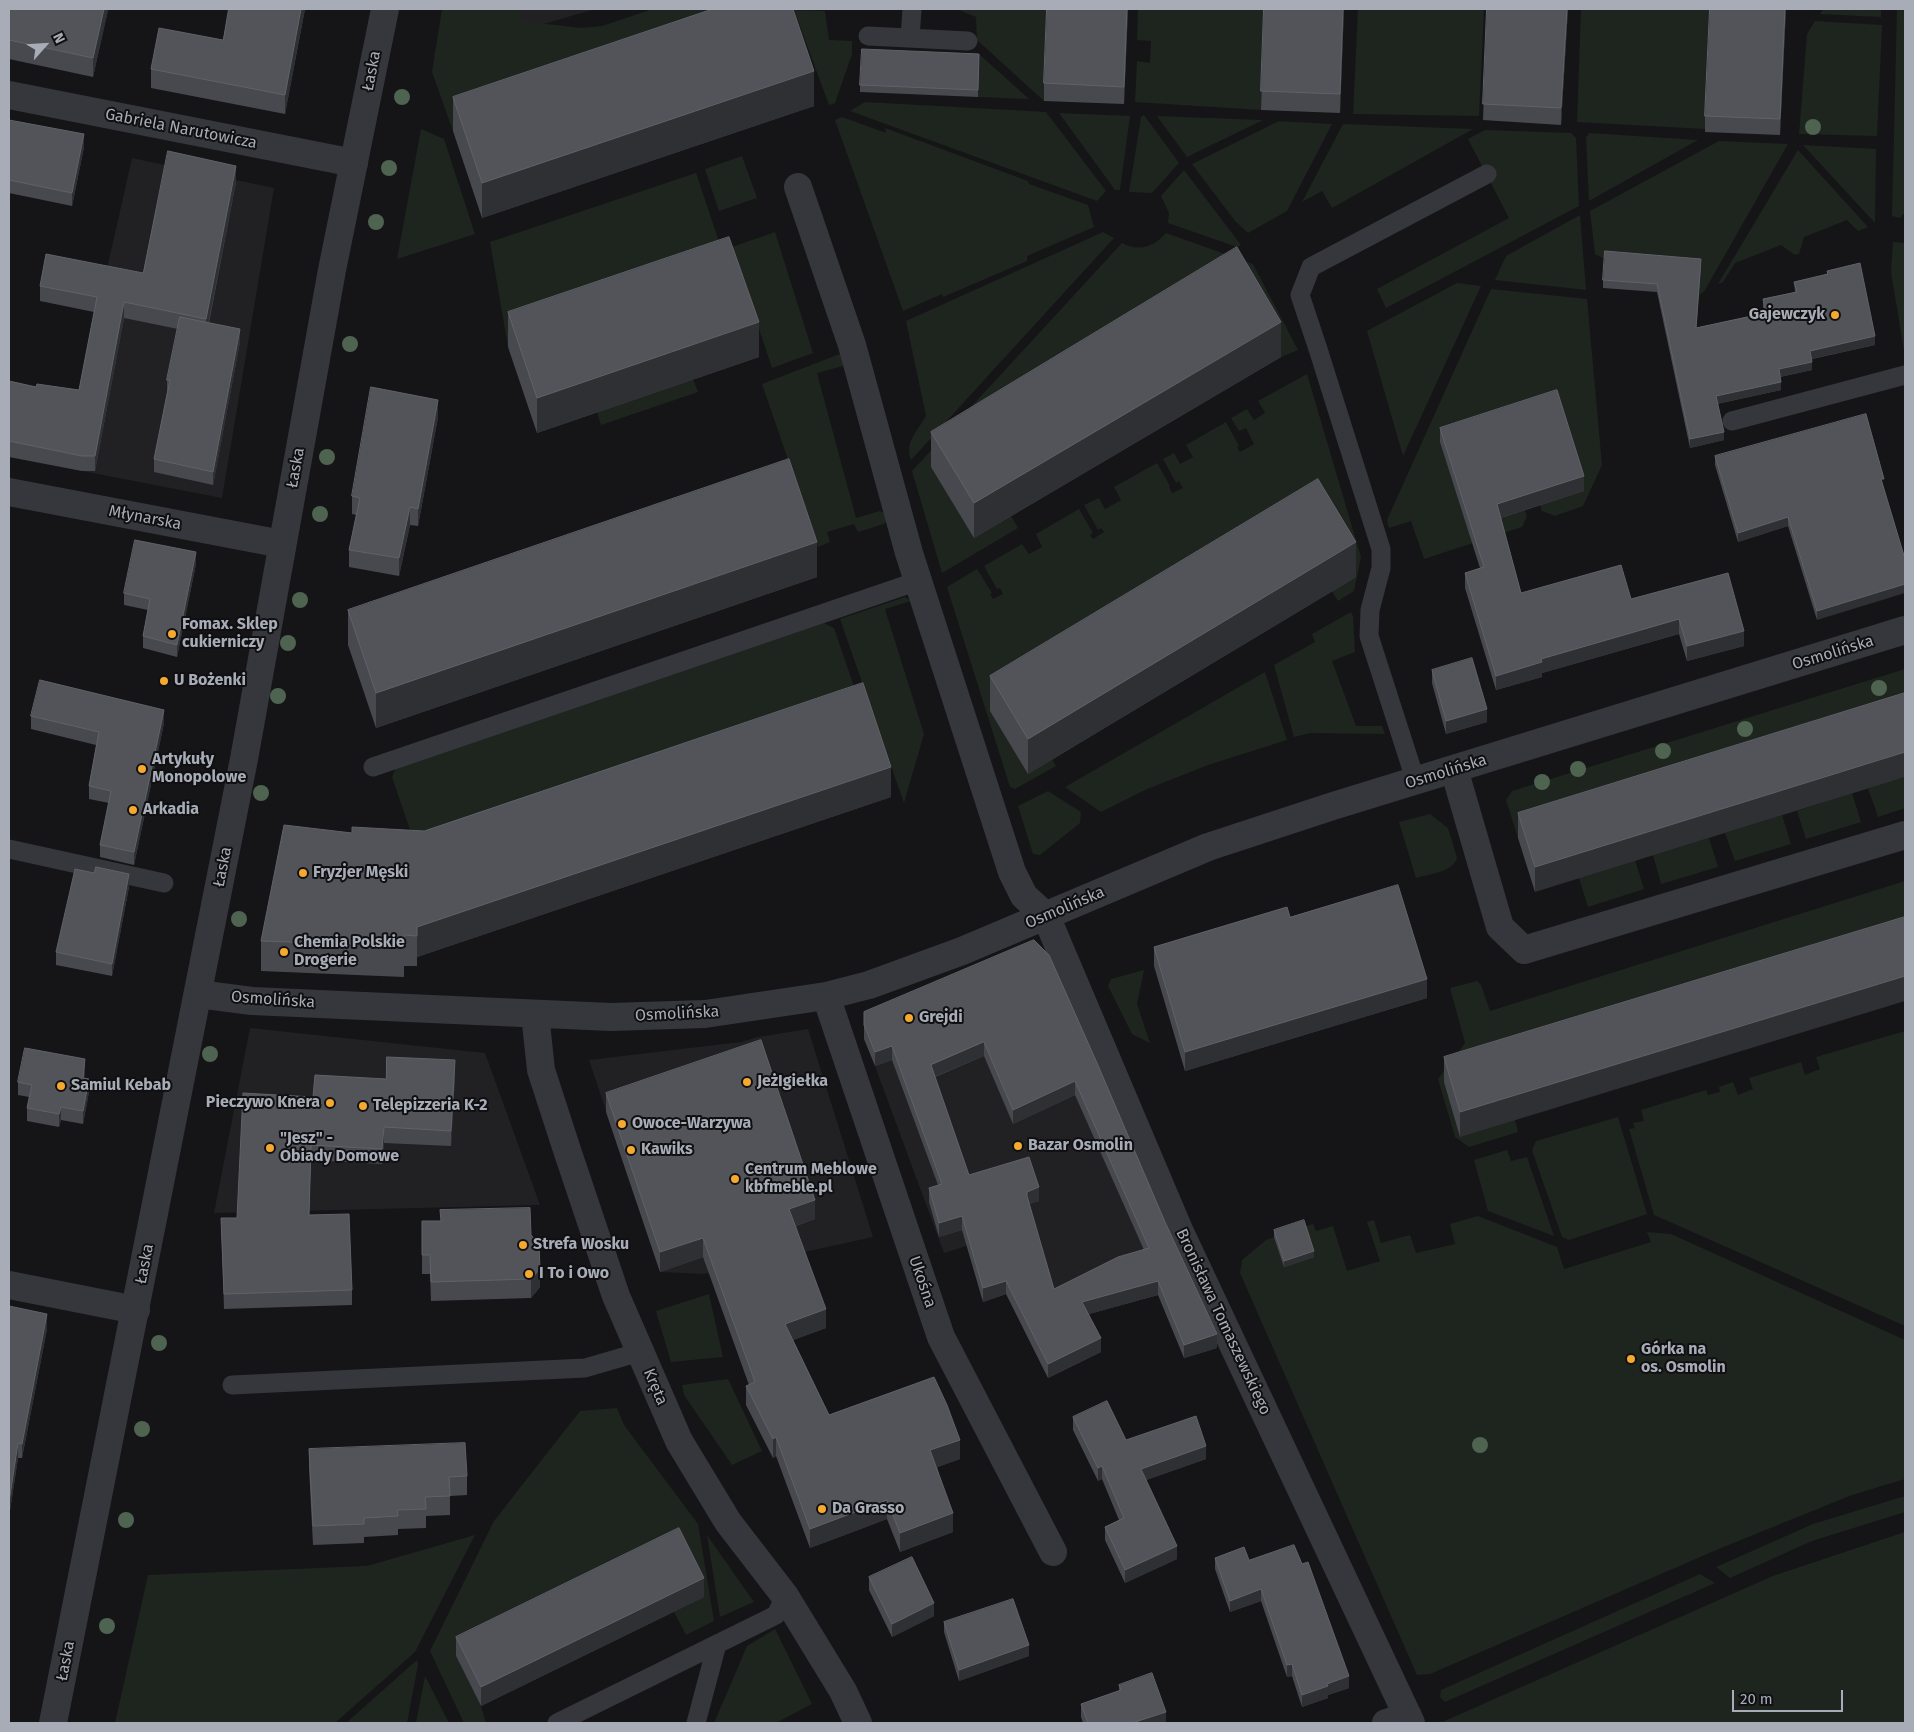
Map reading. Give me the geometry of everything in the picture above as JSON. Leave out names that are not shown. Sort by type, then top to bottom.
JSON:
[{"type":"street","name":"Łaska","points":[[53,1723],[244,759],[331,280],[384,9]]},
{"type":"street","name":"Gabriela Narutowicza","points":[[9,94],[354,163]]},
{"type":"street","points":[[798,187],[852,345],[909,553],[1012,872],[1024,896],[1046,916]]},
{"type":"street","name":"Młynarska","points":[[9,492],[282,544]]},
{"type":"street","name":"Osmolińska","points":[[198,994],[252,1001],[611,1017],[705,1014],[826,996],[869,985],[962,950],[1208,848],[1333,806],[1905,630]]},
{"type":"street","points":[[1454,770],[1500,927],[1524,950],[1905,835]]},
{"type":"street","name":"Bronisława Tomaszewskiego","points":[[1046,916],[1179,1230],[1402,1721]]},
{"type":"street","name":"Ukośna","points":[[826,996],[942,1337],[1053,1552]]},
{"type":"street","name":"Kręta","points":[[534,1014],[541,1070],[616,1296],[679,1441],[728,1522],[785,1596],[843,1691],[858,1723]]},
{"type":"street","points":[[9,1285],[136,1310]]},
{"type":"lane","points":[[910,38],[912,9]]},
{"type":"lane","points":[[868,36],[968,41]]},
{"type":"lane","points":[[1416,782],[1369,636],[1370,610],[1381,568],[1381,549],[1300,295],[1311,266],[1486,174]]},
{"type":"lane","points":[[1732,420],[1905,375]]},
{"type":"lane","points":[[373,767],[918,581]]},
{"type":"lane","points":[[9,849],[164,883]]},
{"type":"lane","points":[[232,1385],[585,1368],[640,1352]]},
{"type":"lane","points":[[557,1723],[776,1615],[785,1596]]},
{"type":"lane","points":[[696,1723],[717,1644]]},
{"type":"shaded area","points":[[442,9],[521,9],[521,21],[581,28],[602,26],[653,9],[781,9],[785,19],[453,131],[432,72]]},
{"type":"shaded area","points":[[445,9],[595,9],[434,56]]},
{"type":"shaded area","points":[[957,9],[1047,9],[1044,101],[977,40],[976,17]]},
{"type":"shaded area","points":[[1138,9],[1265,9],[1261,110],[1135,102],[1137,61],[1150,63],[1151,41],[1137,40]]},
{"type":"shaded area","points":[[1358,9],[1484,9],[1479,116],[1353,114]]},
{"type":"shaded area","points":[[1581,9],[1710,9],[1705,129],[1577,122]]},
{"type":"shaded area","points":[[1823,9],[1881,9],[1881,17],[1820,14]]},
{"type":"shaded area","points":[[1897,9],[1905,9],[1905,212],[1900,218],[1892,216]]},
{"type":"shaded area","points":[[794,10],[825,11],[829,40],[852,41],[852,54],[835,103],[829,105]]},
{"type":"shaded area","points":[[1815,21],[1882,25],[1877,136],[1799,134],[1807,34]]},
{"type":"shaded area","points":[[979,54],[1029,99],[978,97]]},
{"type":"shaded area","points":[[865,102],[1046,112],[1106,191],[1097,201],[850,111]]},
{"type":"shaded area","points":[[1059,113],[1130,116],[1120,190],[1115,190]]},
{"type":"shaded area","points":[[1144,115],[1179,163],[1152,193],[1129,192],[1141,117]]},
{"type":"shaded area","points":[[1157,116],[1263,120],[1187,157]]},
{"type":"shaded area","points":[[842,117],[886,133],[885,128],[1088,205],[1094,227],[1027,256],[1027,261],[943,297],[942,294],[903,311],[835,120]]},
{"type":"shaded area","points":[[1279,121],[1332,124],[1287,211],[1248,233],[1235,221],[1192,164]]},
{"type":"shaded area","points":[[1343,124],[1473,129],[1332,208],[1322,191],[1302,202]]},
{"type":"shaded area","points":[[421,129],[444,139],[475,234],[397,259]]},
{"type":"shaded area","points":[[1485,130],[1571,133],[1576,138],[1579,206],[1386,308],[1377,289],[1509,218],[1468,139]]},
{"type":"shaded area","points":[[1589,133],[1698,140],[1589,201],[1586,138]]},
{"type":"shaded area","points":[[1719,141],[1788,144],[1705,290],[1699,296],[1701,267],[1605,259],[1595,254],[1590,211]]},
{"type":"shaded area","points":[[1803,145],[1876,149],[1875,223]]},
{"type":"shaded area","points":[[1798,150],[1868,227],[1858,231],[1847,220],[1804,237],[1799,254],[1795,255],[1781,245],[1735,263],[1723,282],[1718,284]]},
{"type":"shaded area","points":[[742,156],[757,198],[719,211],[705,169]]},
{"type":"shaded area","points":[[132,158],[274,188],[222,498],[67,468],[97,313]]},
{"type":"shaded area","points":[[1184,170],[1241,245],[1237,247],[1168,223],[1169,213],[1161,196]]},
{"type":"shaded area","points":[[696,173],[729,271],[508,347],[490,242]]},
{"type":"shaded area","points":[[1580,215],[1586,290],[1495,280],[1506,256]]},
{"type":"shaded area","points":[[775,232],[813,353],[772,368],[732,247]]},
{"type":"shaded area","points":[[1103,232],[1114,238],[911,460],[909,448],[911,442],[926,416],[906,321]]},
{"type":"shaded area","points":[[1166,233],[1253,264],[1298,350],[1281,357],[1237,282],[1011,516],[1018,528],[942,573],[912,471],[1122,243],[1134,247],[1146,247],[1156,242]]},
{"type":"shaded area","points":[[1893,242],[1905,243],[1905,357],[1891,272]]},
{"type":"shaded area","points":[[1457,283],[1481,286],[1403,456],[1367,331]]},
{"type":"shaded area","points":[[1491,289],[1587,299],[1602,465],[1583,506],[1555,516],[1542,511],[1540,505],[1467,528],[1525,510],[1527,516],[1522,527],[1424,559],[1411,521],[1389,528],[1387,520]]},
{"type":"shaded area","points":[[845,352],[847,358],[843,366],[817,373],[856,518],[880,511],[885,513],[887,520],[884,524],[858,532],[854,524],[827,532],[830,542],[818,547],[762,384]]},
{"type":"shaded area","points":[[1307,374],[1361,557],[1354,591],[1338,601],[1332,591],[1052,759],[1056,766],[1015,789],[1010,787],[947,587],[977,569],[992,593],[990,594],[993,599],[1003,594],[1000,588],[997,589],[984,566],[1022,544],[1029,554],[1042,547],[1036,534],[1079,509],[1093,533],[1090,535],[1093,539],[1104,532],[1101,528],[1098,530],[1084,505],[1099,498],[1105,509],[1121,500],[1114,487],[1157,463],[1172,493],[1183,488],[1179,481],[1176,483],[1163,459],[1174,453],[1180,464],[1193,457],[1186,445],[1226,422],[1239,446],[1237,447],[1240,452],[1254,444],[1246,428],[1239,431],[1231,418],[1247,409],[1254,420],[1265,413],[1258,401]]},
{"type":"shaded area","points":[[693,379],[698,392],[601,425],[597,412]]},
{"type":"shaded area","points":[[905,597],[911,601],[885,609],[924,734],[904,803],[840,619]]},
{"type":"shaded area","points":[[1351,612],[1353,616],[1355,652],[1332,661],[1356,726],[1382,726],[1385,734],[1311,733],[1294,737],[1274,665],[1315,642],[1312,634]]},
{"type":"shaded area","points":[[824,623],[834,628],[863,713],[421,862],[392,777],[396,767]]},
{"type":"shaded area","points":[[1905,669],[1905,718],[1518,838],[1506,800],[1512,791]]},
{"type":"shaded area","points":[[1265,672],[1287,740],[1208,765],[1145,790],[1101,812],[1065,787]]},
{"type":"shaded area","points":[[1905,777],[1905,808],[1878,817],[1868,788]]},
{"type":"shaded area","points":[[1048,791],[1081,812],[1080,823],[1040,855],[1033,854],[1018,806]]},
{"type":"shaded area","points":[[1852,793],[1861,822],[1806,839],[1797,811]]},
{"type":"shaded area","points":[[1430,814],[1448,828],[1457,858],[1455,863],[1446,869],[1416,878],[1399,822]]},
{"type":"shaded area","points":[[1782,815],[1791,844],[1735,861],[1725,833]]},
{"type":"shaded area","points":[[1709,838],[1718,867],[1661,884],[1653,855]]},
{"type":"shaded area","points":[[1635,860],[1644,889],[1588,907],[1579,878]]},
{"type":"shaded area","points":[[1905,881],[1905,941],[1515,1120],[1518,1132],[1469,1147],[1455,1137],[1438,1079],[1465,1043],[1450,988],[1477,981],[1481,985],[1490,1011]]},
{"type":"shaded area","name":"Bazar Osmolin","points":[[1033,950],[1178,1253],[1051,1292],[1031,1226],[944,1253],[875,1066]]},
{"type":"shaded area","points":[[1144,970],[1137,1004],[1150,1043],[1132,1034],[1108,986],[1111,979]]},
{"type":"shaded area","points":[[250,1028],[485,1053],[540,1205],[214,1213]]},
{"type":"shaded area","points":[[808,1029],[873,1237],[704,1274],[660,1272],[589,1060],[741,1042],[758,1037]]},
{"type":"shaded area","points":[[1905,1031],[1905,1326],[1654,1215],[1629,1129],[1635,1128],[1633,1123],[1644,1121],[1641,1110],[1706,1090],[1708,1095],[1720,1092],[1719,1087],[1733,1082],[1738,1095],[1753,1089],[1749,1078],[1801,1062],[1805,1075],[1820,1069],[1816,1057]]},
{"type":"shaded area","points":[[1618,1117],[1647,1214],[1569,1240],[1562,1237],[1532,1150],[1536,1141]]},
{"type":"shaded area","points":[[1507,1150],[1511,1161],[1527,1157],[1554,1236],[1488,1211],[1474,1160]]},
{"type":"shaded area","points":[[1478,1216],[1557,1247],[1564,1269],[1651,1242],[1647,1232],[1671,1234],[1905,1340],[1905,1479],[1852,1495],[1721,1548],[1430,1674],[1417,1675],[1240,1273],[1242,1260],[1266,1240],[1313,1224],[1316,1231],[1333,1226],[1347,1271],[1380,1261],[1367,1222],[1374,1220],[1381,1243],[1410,1235],[1416,1253],[1455,1244],[1450,1224]]},
{"type":"shaded area","points":[[709,1294],[723,1357],[671,1362],[656,1311]]},
{"type":"shaded area","points":[[728,1379],[762,1451],[732,1465],[684,1395],[682,1385]]},
{"type":"shaded area","points":[[617,1408],[624,1425],[698,1524],[714,1621],[686,1635],[674,1612],[704,1597],[456,1656],[481,1706],[486,1723],[464,1723],[430,1651],[494,1521],[580,1411]]},
{"type":"shaded area","points":[[1905,1496],[1905,1512],[1812,1541],[1730,1578],[1716,1567],[1813,1524]]},
{"type":"shaded area","points":[[1905,1532],[1905,1723],[1440,1723],[1773,1576]]},
{"type":"shaded area","points":[[475,1535],[415,1652],[335,1723],[115,1723],[148,1575],[367,1566]]},
{"type":"shaded area","points":[[707,1535],[754,1602],[720,1617]]},
{"type":"shaded area","points":[[1700,1574],[1715,1583],[1445,1702],[1440,1697],[1441,1690]]},
{"type":"shaded area","points":[[775,1629],[812,1704],[776,1723],[714,1723],[747,1646]]},
{"type":"shaded area","points":[[417,1660],[418,1665],[407,1723],[346,1723]]},
{"type":"shaded area","points":[[425,1676],[449,1723],[416,1723]]},
{"type":"building","points":[[9,9],[104,9],[93,58],[9,40]]},
{"type":"building","points":[[229,9],[301,9],[285,95],[151,69],[159,28],[223,40]]},
{"type":"building","points":[[713,9],[793,9],[814,71],[482,183],[453,97]]},
{"type":"building","points":[[1047,9],[1127,9],[1124,87],[1044,83]]},
{"type":"building","points":[[1264,9],[1343,9],[1340,94],[1261,91]]},
{"type":"building","points":[[1487,9],[1567,9],[1561,108],[1483,104]]},
{"type":"building","points":[[1710,9],[1785,9],[1780,119],[1705,116]]},
{"type":"building","points":[[862,49],[979,54],[978,90],[860,85]]},
{"type":"building","points":[[9,120],[84,134],[72,193],[9,180]]},
{"type":"building","points":[[168,151],[236,166],[206,319],[124,302],[95,456],[82,456],[9,441],[9,381],[36,387],[37,384],[79,390],[97,297],[40,286],[46,254],[143,273]]},
{"type":"building","points":[[729,237],[759,322],[537,398],[508,312]]},
{"type":"building","points":[[1237,247],[1281,322],[974,503],[931,432]]},
{"type":"building","points":[[1605,251],[1701,259],[1696,328],[1766,313],[1763,299],[1797,292],[1794,282],[1828,274],[1827,271],[1860,263],[1875,336],[1810,351],[1812,362],[1779,369],[1781,382],[1716,396],[1724,432],[1690,439],[1657,284],[1603,280]]},
{"type":"building","points":[[180,317],[240,329],[213,472],[154,459],[170,380],[167,380]]},
{"type":"building","points":[[371,387],[438,400],[418,509],[410,507],[399,558],[349,550],[360,498],[352,496]]},
{"type":"building","points":[[1557,390],[1584,476],[1497,504],[1521,593],[1621,565],[1631,599],[1728,573],[1744,631],[1687,646],[1679,619],[1541,659],[1542,662],[1496,676],[1465,573],[1484,567],[1440,428]]},
{"type":"building","points":[[1866,414],[1884,479],[1881,479],[1905,559],[1905,584],[1817,611],[1788,517],[1738,533],[1715,456]]},
{"type":"building","points":[[789,459],[817,542],[376,693],[348,610]]},
{"type":"building","points":[[1318,479],[1356,542],[1028,739],[990,676]]},
{"type":"building","points":[[135,540],[196,552],[177,645],[143,636],[150,599],[124,593]]},
{"type":"building","points":[[1472,658],[1487,709],[1446,721],[1432,670]]},
{"type":"building","points":[[40,680],[164,710],[134,852],[100,845],[111,791],[89,786],[99,732],[31,716]]},
{"type":"building","points":[[863,683],[891,767],[417,927],[417,936],[404,935],[404,946],[261,941],[284,825],[352,833],[352,827],[424,831]]},
{"type":"building","points":[[1905,693],[1905,752],[1535,867],[1518,813]]},
{"type":"building","points":[[96,867],[129,874],[112,964],[56,952],[75,869],[94,873]]},
{"type":"building","points":[[1398,885],[1427,979],[1185,1052],[1154,947],[1287,907],[1290,917]]},
{"type":"building","points":[[1905,917],[1905,976],[1460,1112],[1444,1057]]},
{"type":"building","points":[[1034,940],[1049,955],[1165,1222],[1217,1334],[1184,1345],[1158,1281],[1082,1302],[1101,1338],[1048,1364],[1006,1281],[983,1288],[962,1216],[939,1223],[929,1188],[942,1184],[892,1046],[875,1052],[864,1025],[864,1012]],"holes":[[[984,1042],[1013,1110],[1075,1081],[1149,1248],[1118,1257],[1054,1289],[1027,1196],[1027,1192],[1039,1187],[1029,1157],[969,1175],[931,1065]]]},
{"type":"building","points":[[761,1040],[815,1200],[789,1209],[826,1309],[785,1324],[829,1415],[934,1377],[960,1440],[930,1450],[953,1513],[900,1533],[887,1500],[810,1529],[776,1437],[773,1439],[746,1386],[755,1382],[703,1238],[660,1252],[606,1093]]},
{"type":"building","points":[[25,1048],[85,1059],[83,1078],[89,1079],[83,1111],[61,1107],[59,1114],[27,1108],[32,1085],[18,1082]]},
{"type":"building","points":[[387,1057],[455,1060],[451,1131],[384,1127],[382,1149],[311,1145],[309,1215],[349,1214],[352,1290],[224,1294],[221,1218],[237,1218],[243,1093],[313,1097],[315,1075],[386,1079]]},
{"type":"building","points":[[530,1208],[531,1235],[539,1244],[540,1269],[531,1279],[431,1282],[430,1255],[422,1255],[422,1221],[441,1221],[440,1210]]},
{"type":"building","points":[[1304,1220],[1314,1251],[1284,1261],[1274,1230]]},
{"type":"building","points":[[9,1306],[47,1314],[22,1444],[18,1443],[9,1502]]},
{"type":"building","points":[[1107,1401],[1126,1440],[1196,1416],[1206,1446],[1141,1469],[1177,1546],[1125,1570],[1105,1527],[1124,1518],[1102,1466],[1098,1468],[1073,1417]]},
{"type":"building","points":[[465,1443],[467,1476],[449,1477],[450,1496],[425,1497],[426,1509],[397,1510],[398,1516],[364,1518],[364,1524],[313,1526],[309,1449]]},
{"type":"building","points":[[679,1528],[704,1578],[481,1687],[456,1637]]},
{"type":"building","points":[[1294,1545],[1302,1564],[1308,1562],[1349,1676],[1302,1695],[1292,1664],[1287,1665],[1261,1589],[1230,1601],[1215,1558],[1244,1547],[1249,1560]]},
{"type":"building","points":[[912,1557],[934,1603],[892,1624],[869,1577]]},
{"type":"building","points":[[1013,1599],[1029,1645],[959,1670],[944,1622]]},
{"type":"building","points":[[1152,1673],[1166,1712],[1135,1723],[1088,1723],[1081,1704],[1121,1690],[1119,1685]]},
{"type":"place","name":"Gajewczyk","points":[[1835,315]]},
{"type":"place","name":"Fomax. Sklep cukierniczy","points":[[172,634]]},
{"type":"place","name":"U Bożenki","points":[[164,681]]},
{"type":"place","name":"Artykuły Monopolowe","points":[[142,769]]},
{"type":"place","name":"Arkadia","points":[[133,810]]},
{"type":"place","name":"Fryzjer Męski","points":[[303,873]]},
{"type":"place","name":"Chemia Polskie Drogerie","points":[[284,952]]},
{"type":"place","name":"Grejdi","points":[[909,1018]]},
{"type":"place","name":"JeżIgiełka","points":[[747,1082]]},
{"type":"place","name":"Samiul Kebab","points":[[61,1086]]},
{"type":"place","name":"Pieczywo Knera","points":[[330,1103]]},
{"type":"place","name":"Telepizzeria K-2","points":[[363,1106]]},
{"type":"place","name":"Owoce-Warzywa","points":[[622,1124]]},
{"type":"place","name":"Bazar Osmolin","points":[[1018,1146]]},
{"type":"place","name":"\"Jesz\" - Obiady Domowe","points":[[270,1148]]},
{"type":"place","name":"Kawiks","points":[[631,1150]]},
{"type":"place","name":"Centrum Meblowe kbfmeble.pl","points":[[735,1179]]},
{"type":"place","name":"Strefa Wosku","points":[[523,1245]]},
{"type":"place","name":"I To i Owo","points":[[529,1274]]},
{"type":"place","name":"Górka na os. Osmolin","points":[[1631,1359]]},
{"type":"place","name":"Da Grasso","points":[[822,1509]]}]
